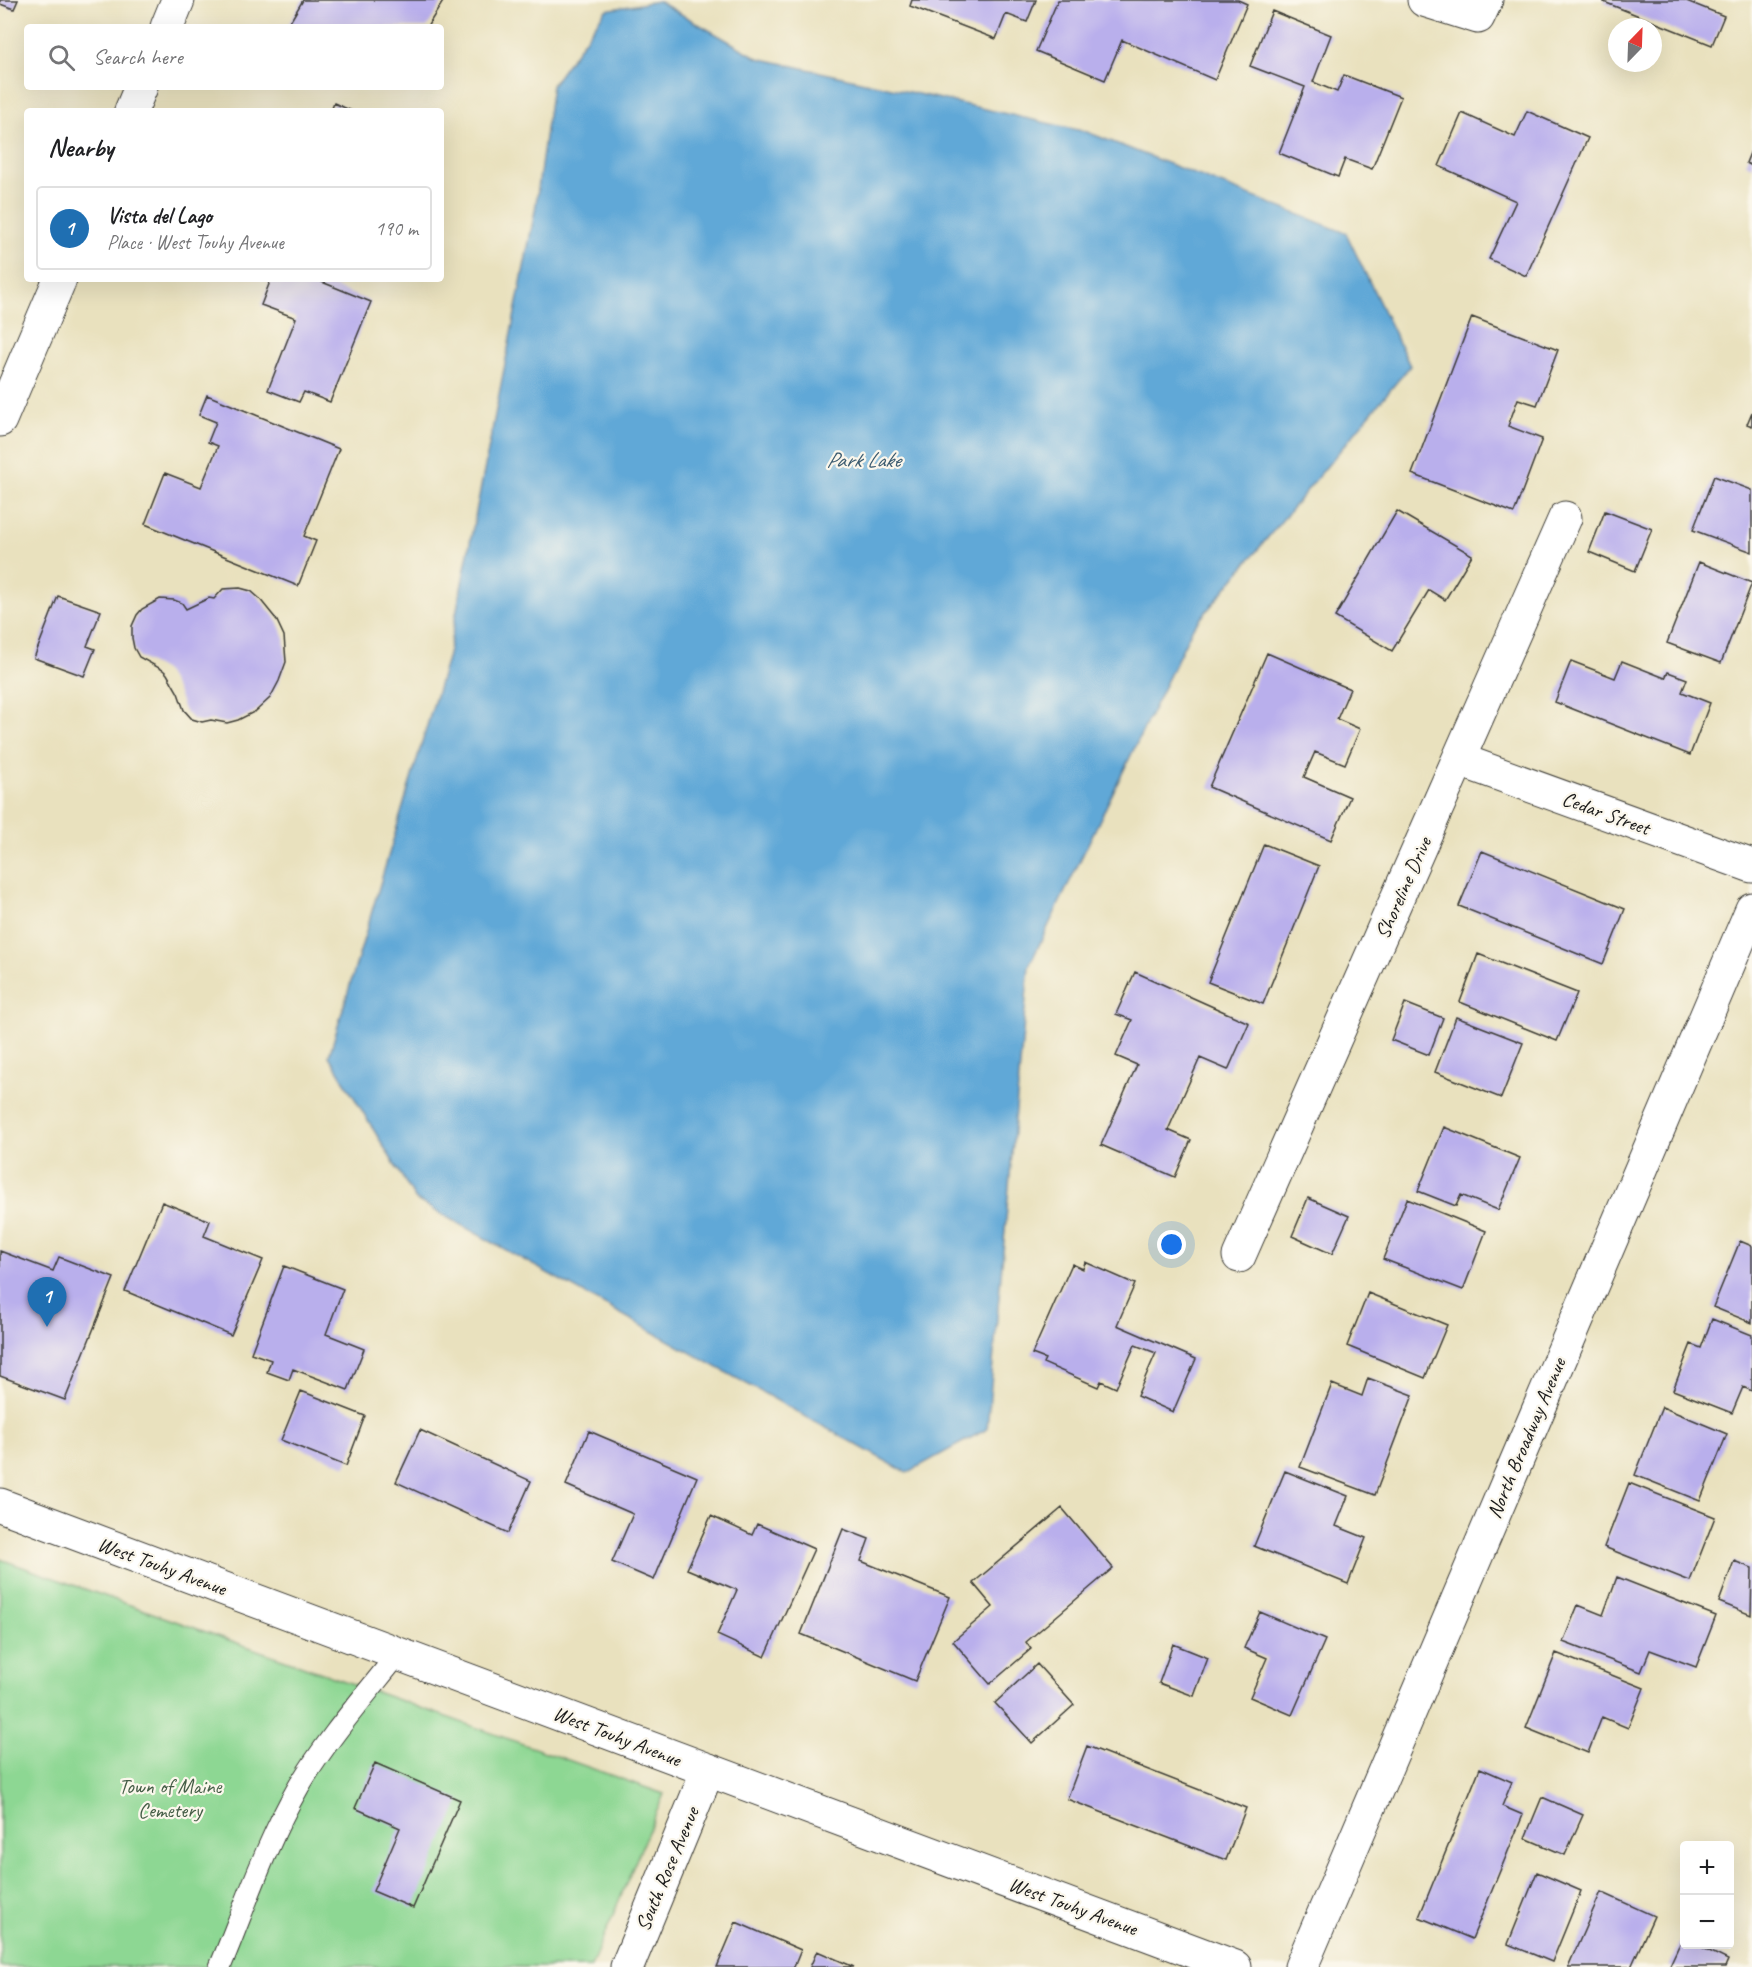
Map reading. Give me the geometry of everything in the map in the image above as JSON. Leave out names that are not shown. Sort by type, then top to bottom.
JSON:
[{"type":"street","points":[[168,24],[178,0]]},
{"type":"street","points":[[1424,0],[1478,17],[1486,0]]},
{"type":"street","points":[[132,108],[140,90]]},
{"type":"street","points":[[0,420],[59,282]]},
{"type":"street","name":"Shoreline Drive","points":[[1239,1256],[1565,518]]},
{"type":"street","name":"Cedar Street","points":[[1460,760],[1752,867]]},
{"type":"street","name":"North Broadway Avenue","points":[[1301,1967],[1752,909]]},
{"type":"street","name":"West Touhy Avenue","points":[[0,1500],[398,1653],[1235,1967]]},
{"type":"street","name":"South Rose Avenue","points":[[627,1967],[708,1770]]},
{"type":"lane","points":[[220,1967],[279,1822],[322,1753],[398,1653]]},
{"type":"green space","name":"Town of Maine Cemetery","points":[[0,1559],[664,1794],[591,1967],[0,1967]]},
{"type":"water","name":"Park Lake","points":[[658,1],[758,58],[1087,132],[1346,233],[1410,366],[1192,629],[1029,966],[987,1429],[907,1473],[416,1200],[329,1056],[448,655],[535,211],[552,85],[606,10]]},
{"type":"building","points":[[0,0],[18,0],[14,9],[0,4]]},
{"type":"building","points":[[303,0],[444,0],[429,24],[289,24]]},
{"type":"building","points":[[912,0],[1036,0],[1027,22],[1006,14],[996,39],[910,6]]},
{"type":"building","points":[[1058,0],[1238,0],[1247,4],[1215,80],[1122,40],[1105,80],[1036,51]]},
{"type":"building","points":[[1605,0],[1684,0],[1724,16],[1712,45],[1662,25],[1662,18],[1644,18],[1604,2]]},
{"type":"building","points":[[1272,11],[1331,35],[1313,82],[1337,92],[1344,75],[1401,97],[1372,169],[1345,159],[1338,177],[1279,153],[1305,87],[1250,66]]},
{"type":"building","points":[[334,103],[345,108],[332,108]]},
{"type":"building","points":[[1527,111],[1588,138],[1526,276],[1489,259],[1516,201],[1439,166],[1462,113],[1515,137]]},
{"type":"building","points":[[1752,148],[1752,166],[1746,163]]},
{"type":"building","points":[[270,282],[322,282],[371,302],[330,402],[304,392],[299,402],[268,390],[296,318],[261,305]]},
{"type":"building","points":[[1472,317],[1558,350],[1537,405],[1518,399],[1508,426],[1542,439],[1514,513],[1412,474]]},
{"type":"building","points":[[207,395],[339,449],[304,536],[316,541],[298,586],[145,524],[165,473],[201,487],[218,446],[208,442],[216,422],[199,415]]},
{"type":"building","points":[[1752,412],[1752,426],[1747,424]]},
{"type":"building","points":[[1714,476],[1752,490],[1752,552],[1693,530]]},
{"type":"building","points":[[1397,511],[1472,555],[1445,600],[1429,590],[1392,651],[1335,617]]},
{"type":"building","points":[[1605,511],[1652,529],[1635,571],[1589,552]]},
{"type":"building","points":[[1699,562],[1752,583],[1721,663],[1667,643]]},
{"type":"building","points":[[240,588],[251,591],[276,619],[284,636],[286,662],[270,698],[256,711],[227,723],[211,720],[202,722],[192,719],[184,710],[178,693],[167,674],[139,657],[134,648],[132,626],[142,609],[160,599],[182,603],[186,609],[209,598],[214,599],[223,589]]},
{"type":"building","points":[[58,596],[101,611],[87,646],[95,649],[84,676],[34,658]]},
{"type":"building","points":[[1267,653],[1350,689],[1337,719],[1360,729],[1345,764],[1315,752],[1304,777],[1350,797],[1331,840],[1209,787]]},
{"type":"building","points":[[1571,661],[1615,678],[1622,661],[1665,678],[1668,672],[1687,679],[1682,692],[1710,703],[1690,755],[1555,702]]},
{"type":"building","points":[[1264,844],[1319,866],[1263,1004],[1208,982]]},
{"type":"building","points":[[1482,851],[1625,909],[1603,964],[1459,906]]},
{"type":"building","points":[[1478,954],[1577,993],[1557,1041],[1460,1002]]},
{"type":"building","points":[[1135,972],[1249,1023],[1228,1070],[1200,1058],[1168,1130],[1191,1140],[1175,1177],[1101,1145],[1137,1065],[1116,1056],[1132,1020],[1116,1014]]},
{"type":"building","points":[[1405,1003],[1443,1018],[1429,1055],[1391,1040]]},
{"type":"building","points":[[1456,1017],[1523,1043],[1501,1098],[1435,1072]]},
{"type":"building","points":[[1444,1127],[1520,1158],[1498,1210],[1461,1195],[1456,1206],[1418,1191]]},
{"type":"building","points":[[1308,1198],[1349,1216],[1332,1254],[1292,1236]]},
{"type":"building","points":[[1407,1199],[1486,1231],[1463,1290],[1383,1259]]},
{"type":"building","points":[[162,1202],[210,1221],[204,1236],[263,1260],[231,1335],[125,1291]]},
{"type":"building","points":[[1740,1241],[1752,1246],[1752,1323],[1713,1307]]},
{"type":"building","points":[[0,1251],[53,1271],[59,1257],[114,1278],[65,1400],[0,1376]]},
{"type":"building","points":[[1085,1262],[1135,1284],[1117,1325],[1196,1359],[1173,1412],[1137,1396],[1156,1353],[1135,1345],[1116,1388],[1101,1381],[1098,1387],[1043,1363],[1045,1359],[1032,1354],[1072,1264],[1083,1269]]},
{"type":"building","points":[[284,1266],[343,1289],[326,1334],[364,1349],[348,1390],[293,1369],[289,1380],[267,1372],[271,1360],[251,1353]]},
{"type":"building","points":[[1368,1293],[1447,1325],[1425,1378],[1347,1346]]},
{"type":"building","points":[[1712,1319],[1752,1335],[1752,1391],[1743,1387],[1732,1413],[1673,1390],[1691,1344],[1701,1348]]},
{"type":"building","points":[[1368,1378],[1413,1395],[1375,1495],[1300,1467],[1332,1384],[1362,1396]]},
{"type":"building","points":[[301,1391],[365,1416],[346,1466],[281,1440]]},
{"type":"building","points":[[1662,1407],[1727,1434],[1700,1501],[1635,1475]]},
{"type":"building","points":[[420,1430],[531,1481],[508,1533],[396,1482]]},
{"type":"building","points":[[589,1431],[697,1477],[654,1580],[612,1562],[633,1514],[566,1485]]},
{"type":"building","points":[[1285,1471],[1348,1496],[1336,1526],[1366,1538],[1348,1584],[1254,1546]]},
{"type":"building","points":[[1629,1483],[1715,1517],[1690,1581],[1604,1547]]},
{"type":"building","points":[[1062,1508],[1113,1568],[1026,1642],[1031,1649],[990,1684],[953,1641],[993,1607],[973,1583]]},
{"type":"building","points":[[711,1516],[752,1535],[757,1524],[814,1549],[765,1657],[717,1635],[737,1590],[687,1569]]},
{"type":"building","points":[[843,1529],[869,1539],[861,1561],[950,1597],[915,1681],[801,1634]]},
{"type":"building","points":[[1734,1561],[1752,1568],[1751,1615],[1719,1602]]},
{"type":"building","points":[[1617,1577],[1716,1616],[1696,1667],[1650,1650],[1641,1672],[1563,1642],[1578,1605],[1603,1615]]},
{"type":"building","points":[[1260,1612],[1325,1640],[1292,1715],[1250,1697],[1267,1658],[1244,1648]]},
{"type":"building","points":[[1173,1644],[1208,1658],[1194,1696],[1159,1683]]},
{"type":"building","points":[[1556,1653],[1644,1688],[1628,1728],[1602,1717],[1588,1753],[1526,1728]]},
{"type":"building","points":[[1037,1664],[1074,1705],[1032,1743],[995,1703]]},
{"type":"building","points":[[1087,1746],[1246,1808],[1226,1860],[1067,1799]]},
{"type":"building","points":[[375,1763],[460,1800],[413,1908],[373,1891],[400,1828],[355,1808]]},
{"type":"building","points":[[1480,1768],[1512,1782],[1502,1806],[1523,1815],[1472,1939],[1419,1917]]},
{"type":"building","points":[[1542,1797],[1583,1815],[1565,1855],[1525,1838]]},
{"type":"building","points":[[1537,1872],[1581,1891],[1552,1962],[1508,1944]]},
{"type":"building","points":[[1601,1892],[1654,1916],[1631,1967],[1568,1967]]},
{"type":"building","points":[[736,1922],[801,1950],[794,1967],[717,1967]]},
{"type":"building","points":[[1680,1943],[1680,1949],[1705,1949],[1728,1960],[1725,1967],[1669,1967]]},
{"type":"building","points":[[817,1951],[854,1967],[810,1967]]},
{"type":"place","name":"Vista del Lago","points":[[47,1327]]}]
